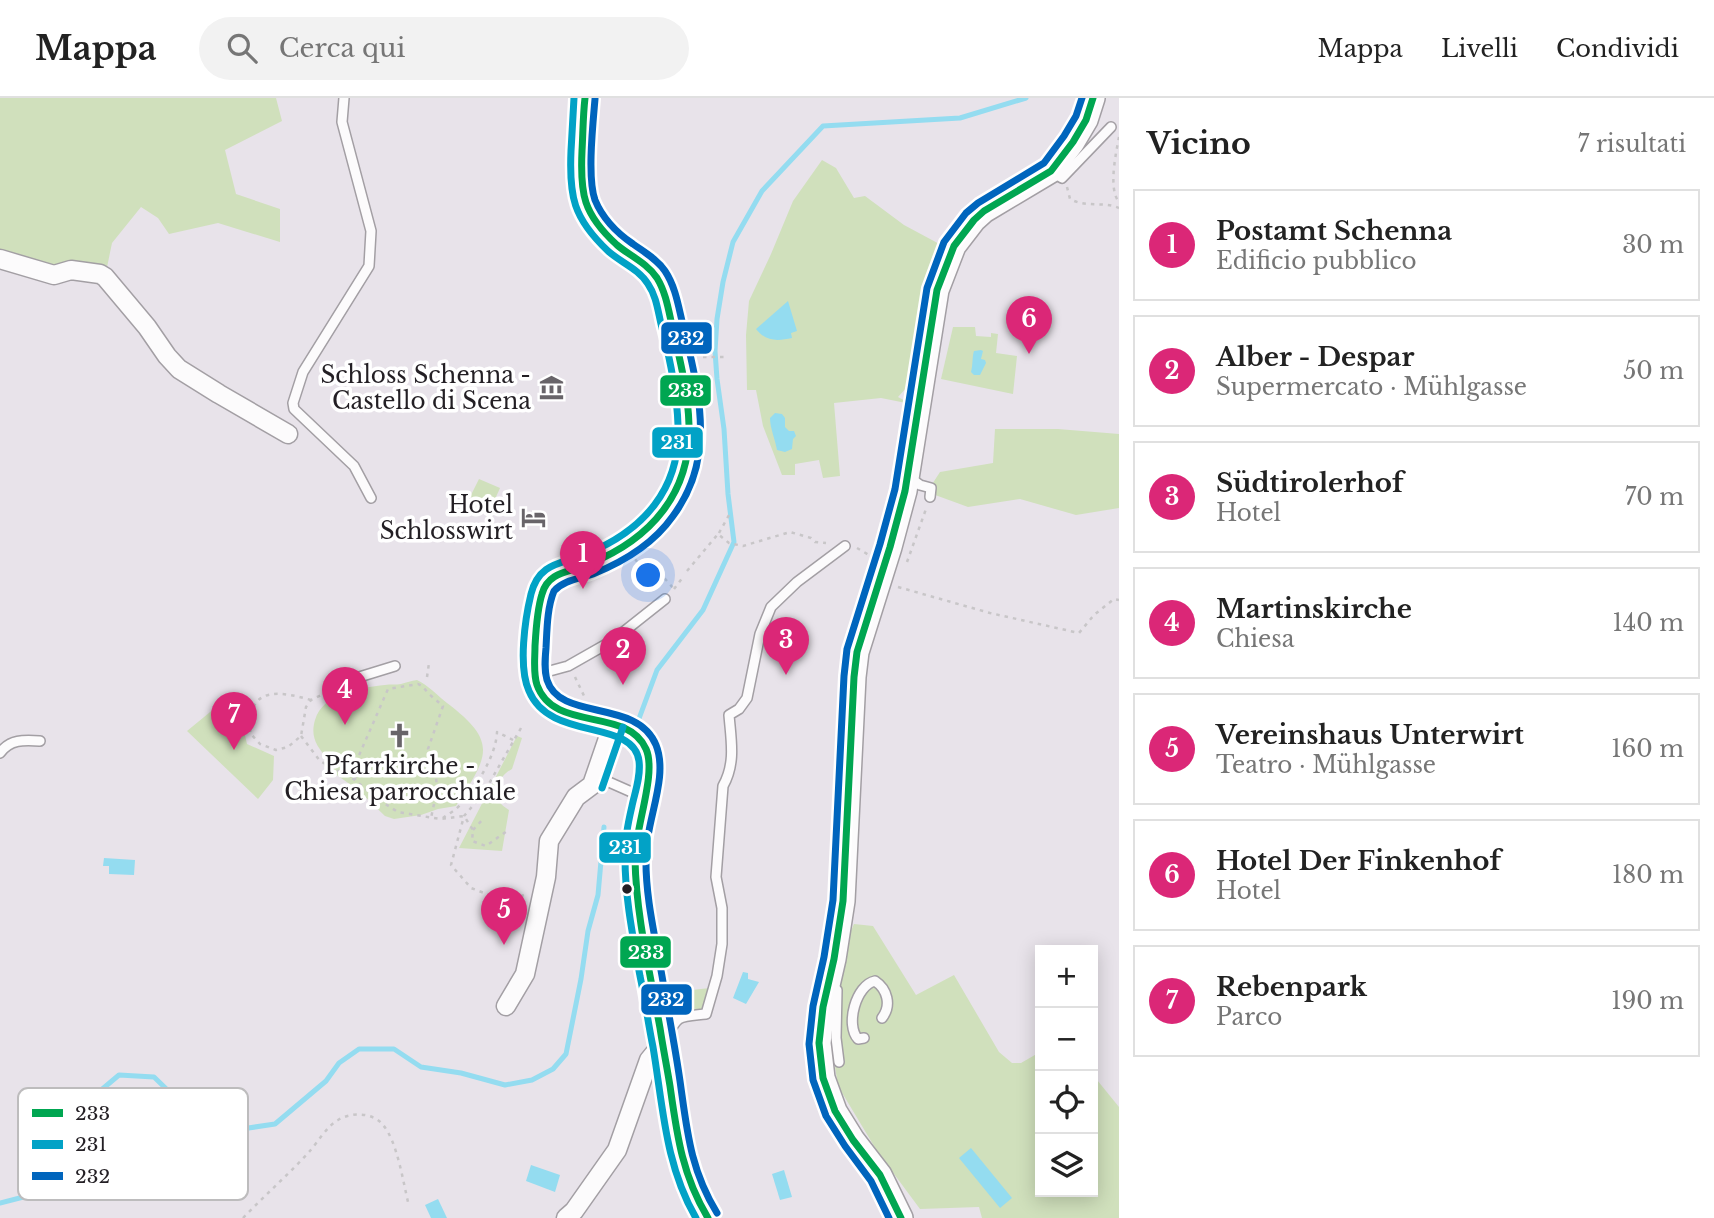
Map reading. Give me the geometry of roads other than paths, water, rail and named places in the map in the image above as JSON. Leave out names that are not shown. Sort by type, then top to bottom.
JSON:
[{"type":"street","points":[[585,98],[582,191],[588,209],[599,226],[619,247],[643,261],[663,289],[683,374],[690,426],[690,449],[688,464],[675,497],[650,527],[625,546],[587,566],[557,574],[549,579],[540,603],[535,675],[537,686],[556,708],[620,727],[641,741],[648,753],[649,770],[635,854],[640,917],[671,1087],[677,1139],[689,1178],[708,1218]]},
{"type":"street","points":[[901,1218],[880,1175],[835,1111],[823,1078],[819,1043],[843,901],[857,652],[890,547],[908,477],[937,290],[954,246],[984,211],[1056,174],[1086,120],[1093,98]]},
{"type":"street","points":[[0,259],[54,275],[71,270],[105,277],[179,369],[288,434]]},
{"type":"street","points":[[506,1006],[525,974],[547,877],[549,841],[576,797],[593,781],[620,727]]},
{"type":"street","points":[[566,1218],[574,1211],[617,1150],[649,1060],[662,1044]]},
{"type":"lane","points":[[344,98],[342,122],[371,231],[369,266],[303,372],[293,403],[294,410],[354,466],[371,498]]},
{"type":"lane","points":[[1056,174],[1111,127]]},
{"type":"lane","points":[[908,477],[931,488],[930,497]]},
{"type":"lane","points":[[662,1044],[677,1019],[706,1014],[717,976],[722,944],[722,908],[716,877],[723,786],[730,775],[732,762],[729,715],[740,709],[747,698],[760,634],[771,607],[797,582],[845,546]]},
{"type":"lane","points":[[535,675],[568,666],[612,641],[665,599]]},
{"type":"lane","points":[[356,678],[395,666]]},
{"type":"lane","points":[[0,753],[11,743],[40,741]]},
{"type":"lane","points":[[593,781],[602,779],[645,798]]},
{"type":"lane","points":[[864,1038],[858,1039],[851,1027],[857,999],[867,982],[875,981],[882,986],[886,995],[888,1003],[882,1018]]},
{"type":"lane","points":[[837,988],[836,1038],[839,1062]]},
{"type":"water","points":[[788,301],[797,331],[791,333],[792,338],[772,340],[756,329]]},
{"type":"water","points":[[981,350],[981,359],[986,363],[980,375],[974,375],[971,372],[974,351]]},
{"type":"water","points":[[775,413],[782,414],[785,427],[794,431],[796,436],[792,449],[785,452],[777,450],[770,418]]},
{"type":"water","points":[[104,858],[135,860],[134,875],[109,874],[109,866],[103,866]]},
{"type":"water","points":[[743,972],[748,973],[748,979],[759,982],[746,1004],[733,998]]},
{"type":"water","points":[[971,1148],[1012,1198],[1000,1208],[959,1158]]},
{"type":"water","points":[[531,1165],[560,1175],[555,1192],[526,1181]]},
{"type":"water","points":[[784,1170],[792,1197],[780,1200],[772,1174]]},
{"type":"water","points":[[438,1199],[447,1218],[431,1218],[425,1205]]},
{"type":"waterway","points":[[637,724],[657,670],[703,610],[734,542],[717,379],[717,319],[733,242],[762,191],[823,126],[960,118],[1026,98]]},
{"type":"waterway","points":[[248,1128],[275,1124],[326,1081],[339,1063],[359,1049],[394,1049],[421,1067],[461,1073],[505,1085],[532,1080],[553,1069],[566,1054],[588,931],[598,895],[604,827]]},
{"type":"waterway","points":[[104,1088],[119,1075],[154,1077],[165,1088]]},
{"type":"waterway","points":[[0,1203],[18,1198]]},
{"type":"place","name":"Hotel Der Finkenhof","points":[[1029,354]]},
{"type":"place","name":"Schloss Schenna - Castello di Scena","points":[[551,388]]},
{"type":"place","name":"Hotel Schlosswirt","points":[[533,518]]},
{"type":"place","name":"Postamt Schenna","points":[[583,589]]},
{"type":"place","name":"Südtirolerhof","points":[[786,675]]},
{"type":"place","name":"Alber - Despar","points":[[623,685]]},
{"type":"place","name":"Martinskirche","points":[[345,725]]},
{"type":"place","name":"Pfarrkirche - Chiesa parrocchiale","points":[[400,736]]},
{"type":"place","name":"Rebenpark","points":[[234,750]]},
{"type":"place","name":"Vereinshaus Unterwirt","points":[[504,945]]}]
